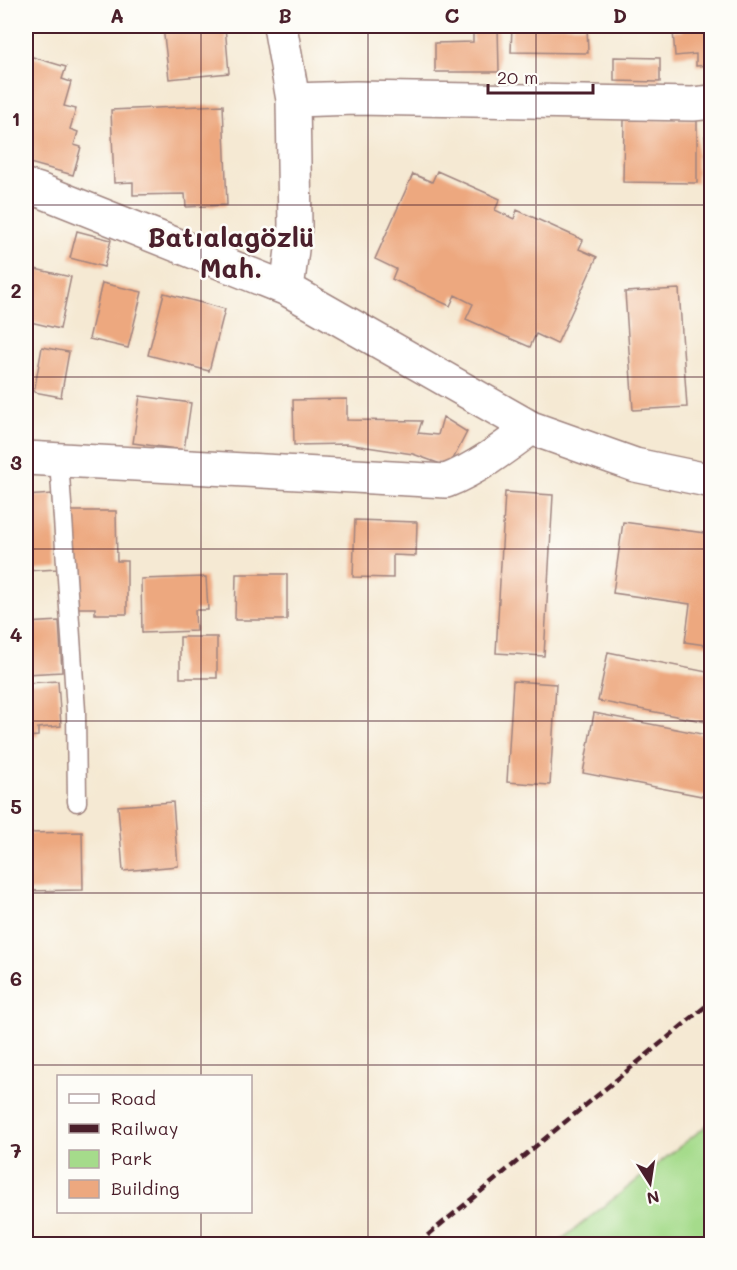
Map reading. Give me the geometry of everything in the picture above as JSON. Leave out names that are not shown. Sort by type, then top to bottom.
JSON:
[{"type":"street","points":[[280,26],[293,100],[295,226],[287,289]]},
{"type":"street","points":[[293,100],[356,98],[693,104],[711,102]]},
{"type":"street","points":[[26,186],[39,189],[287,289],[531,428],[634,465],[711,481]]},
{"type":"street","points":[[26,458],[446,481],[487,460],[531,428]]},
{"type":"lane","points":[[59,460],[76,711],[77,802]]},
{"type":"green space","points":[[711,1122],[711,1244],[556,1244]]},
{"type":"building","points":[[225,26],[229,73],[169,79],[163,27]]},
{"type":"building","points":[[473,26],[498,26],[499,72],[435,72],[435,43],[473,42]]},
{"type":"building","points":[[512,26],[587,26],[588,53],[511,52]]},
{"type":"building","points":[[682,26],[712,26],[712,65],[696,66],[696,54],[675,56],[673,31],[682,31]]},
{"type":"building","points":[[26,55],[66,67],[62,79],[71,82],[64,106],[76,109],[70,129],[78,132],[74,145],[81,147],[73,175],[26,162]]},
{"type":"building","points":[[614,57],[660,58],[660,82],[614,81]]},
{"type":"building","points":[[223,105],[227,205],[186,207],[185,194],[133,195],[133,182],[114,183],[111,110]]},
{"type":"building","points":[[624,120],[697,120],[697,183],[623,182]]},
{"type":"building","points":[[705,136],[712,136],[712,194],[709,194]]},
{"type":"building","points":[[437,171],[500,199],[495,210],[514,219],[517,210],[583,240],[579,249],[597,257],[557,344],[536,334],[530,347],[466,319],[473,304],[455,295],[450,306],[392,279],[396,269],[375,259],[413,174],[432,182]]},
{"type":"building","points":[[77,231],[111,240],[104,267],[70,258]]},
{"type":"building","points":[[26,267],[71,277],[60,329],[26,321]]},
{"type":"building","points":[[102,283],[142,292],[128,348],[89,339]]},
{"type":"building","points":[[679,289],[687,407],[633,410],[625,292]]},
{"type":"building","points":[[164,293],[225,309],[209,371],[148,355]]},
{"type":"building","points":[[42,347],[69,352],[61,397],[34,392]]},
{"type":"building","points":[[140,396],[191,403],[184,450],[133,443]]},
{"type":"building","points":[[347,399],[347,420],[422,421],[418,433],[438,435],[443,417],[467,432],[449,467],[413,454],[347,444],[294,445],[293,400]]},
{"type":"building","points":[[505,492],[553,495],[544,656],[496,653]]},
{"type":"building","points":[[52,494],[57,569],[26,571],[26,496]]},
{"type":"building","points":[[71,511],[116,511],[117,561],[127,561],[127,614],[95,614],[95,608],[71,608]]},
{"type":"building","points":[[355,520],[417,522],[416,556],[393,555],[393,578],[353,577]]},
{"type":"building","points":[[623,522],[712,534],[712,646],[685,642],[690,604],[613,593]]},
{"type":"building","points":[[236,574],[287,574],[287,620],[235,620]]},
{"type":"building","points":[[206,577],[208,610],[195,610],[196,631],[142,633],[141,579]]},
{"type":"building","points":[[59,621],[62,672],[26,674],[26,623]]},
{"type":"building","points":[[180,637],[217,637],[217,678],[180,678]]},
{"type":"building","points":[[608,652],[712,673],[712,723],[598,701]]},
{"type":"building","points":[[58,681],[61,726],[38,728],[38,736],[26,737],[26,683]]},
{"type":"building","points":[[513,681],[556,684],[550,785],[507,782]]},
{"type":"building","points":[[594,713],[712,736],[712,798],[583,773]]},
{"type":"building","points":[[173,802],[178,866],[123,871],[118,806]]},
{"type":"building","points":[[82,832],[83,890],[26,891],[26,833]]},
{"type":"railway","points":[[417,1244],[712,1001]]},
{"type":"district","name":"Batıalagözlü Mah.","points":[[231,254]]}]
